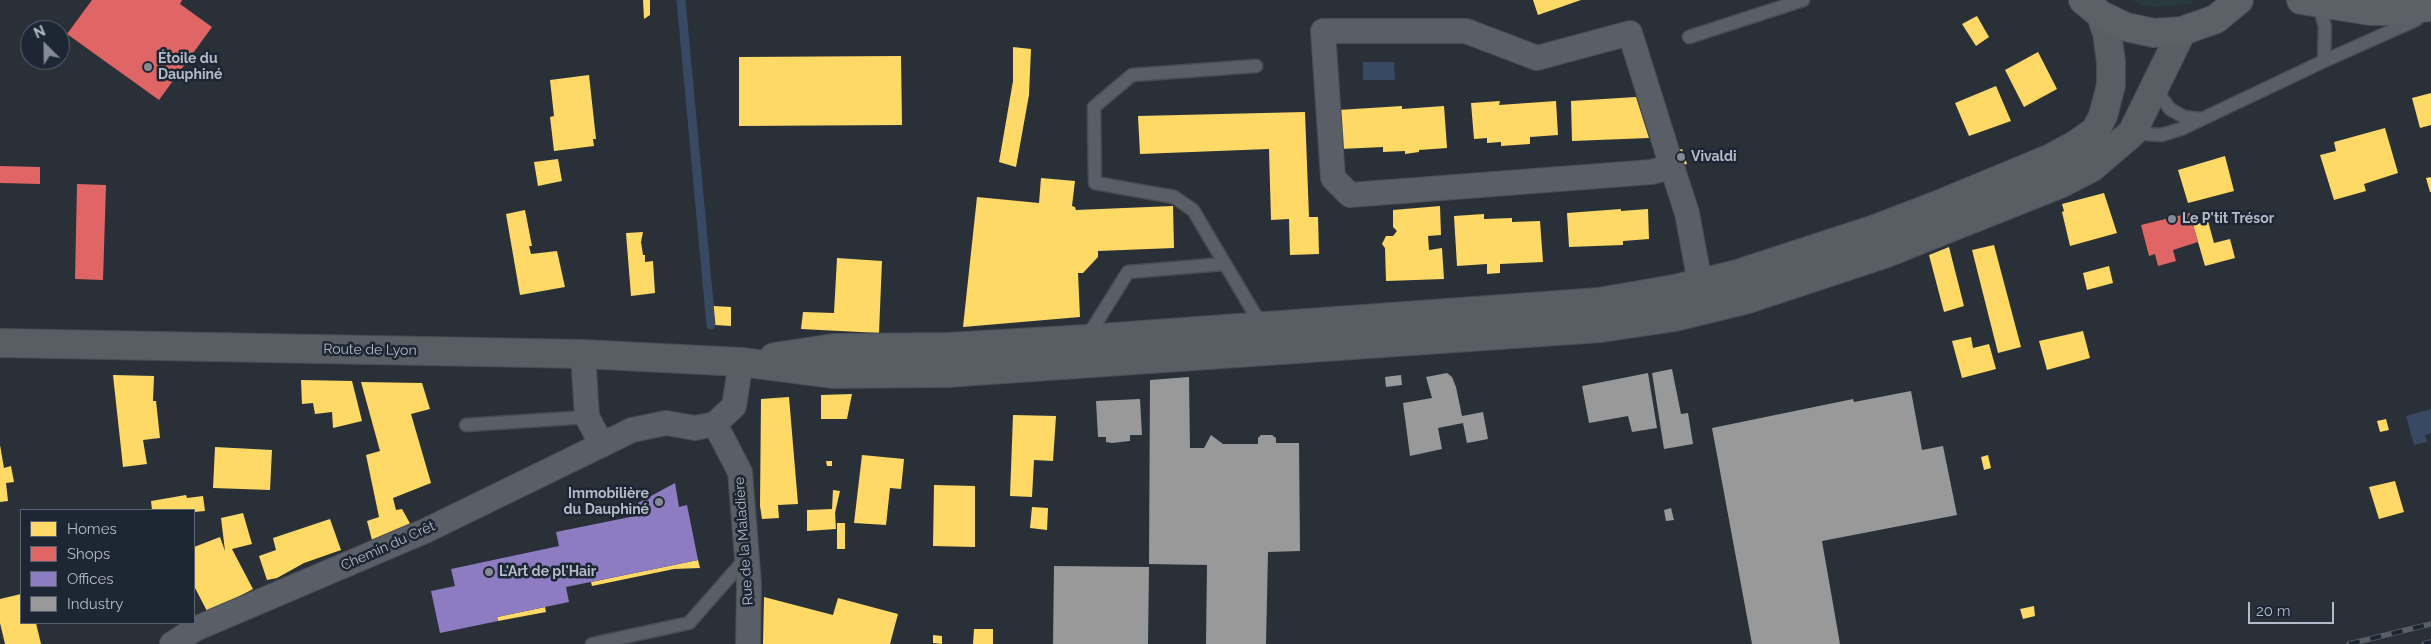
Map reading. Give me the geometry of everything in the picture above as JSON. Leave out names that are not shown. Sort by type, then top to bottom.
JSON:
[{"type":"main road","points":[[2092,8],[2126,27],[2154,33],[2182,31],[2216,19],[2240,0]]},
{"type":"main road","points":[[2310,1],[2370,11],[2428,8]]},
{"type":"main road","points":[[741,362],[834,374],[947,373],[1599,302],[1737,274],[1875,229],[2005,178],[2075,145],[2095,131],[2102,116],[2111,85],[2111,62],[2107,33],[2092,8]]},
{"type":"main road","points":[[741,362],[834,348],[948,347],[1086,339],[1265,338],[1601,328],[1675,317],[1745,300],[1884,254],[2062,182],[2091,168],[2132,133],[2182,31]]},
{"type":"main road","name":"Route de Lyon","points":[[0,343],[583,354],[741,362]]},
{"type":"street","points":[[1672,167],[1650,172],[1350,195],[1334,178],[1323,31],[1466,31],[1537,58],[1630,34],[1687,213],[1700,283]]},
{"type":"street","points":[[583,354],[587,418],[602,443]]},
{"type":"street","points":[[715,424],[734,406],[741,362]]},
{"type":"street","name":"Chemin du Crêt","points":[[172,644],[195,629],[425,531],[632,430],[666,423],[695,428],[715,424]]},
{"type":"street","name":"Rue de la Maladière","points":[[715,424],[740,472],[749,583],[748,644]]},
{"type":"lane","points":[[1689,37],[1803,0]]},
{"type":"lane","points":[[2310,1],[2325,27],[2324,61]]},
{"type":"lane","points":[[2132,133],[2161,135],[2181,129],[2324,61],[2416,20],[2428,8]]},
{"type":"lane","points":[[1256,66],[1132,75],[1094,107],[1095,183],[1174,197],[1193,210],[1265,338]]},
{"type":"lane","points":[[2154,88],[2170,109],[2184,117],[2201,120]]},
{"type":"lane","points":[[1086,339],[1128,272],[1224,264]]},
{"type":"lane","points":[[466,425],[587,418]]},
{"type":"lane","points":[[592,644],[689,623],[747,557]]},
{"type":"green space","points":[[2130,0],[2195,0],[2190,4],[2149,7]]},
{"type":"water","points":[[1363,62],[1394,62],[1395,80],[1363,80]]},
{"type":"water","points":[[2431,409],[2431,433],[2425,435],[2427,442],[2414,445],[2406,416]]},
{"type":"building: Homes","points":[[643,0],[650,0],[650,15],[644,19]]},
{"type":"building: Homes","points":[[1533,0],[1581,0],[1538,15]]},
{"type":"building: Homes","points":[[1977,16],[1989,37],[1976,46],[1962,24]]},
{"type":"building: Homes","points":[[1013,47],[1031,49],[1029,95],[1016,167],[999,162],[1013,81]]},
{"type":"building: Homes","points":[[2038,52],[2057,89],[2024,107],[2005,70]]},
{"type":"building: Homes","points":[[901,56],[902,125],[739,126],[739,57]]},
{"type":"building: Homes","points":[[589,75],[596,139],[593,139],[594,146],[554,151],[550,117],[554,116],[550,80]]},
{"type":"building: Homes","points":[[1996,86],[2011,121],[1969,136],[1955,103]]},
{"type":"building: Homes","points":[[2431,93],[2431,125],[2420,128],[2412,98]]},
{"type":"building: Homes","points":[[1636,97],[1649,138],[1572,141],[1571,101]]},
{"type":"building: Homes","points":[[1500,101],[1499,105],[1556,101],[1558,135],[1530,137],[1530,144],[1501,146],[1501,142],[1487,143],[1487,138],[1474,139],[1471,103]]},
{"type":"building: Homes","points":[[1402,106],[1402,109],[1444,106],[1447,148],[1419,150],[1419,152],[1405,154],[1405,151],[1383,152],[1383,147],[1340,149],[1338,110]]},
{"type":"building: Homes","points":[[1305,112],[1309,217],[1318,217],[1319,254],[1290,255],[1289,219],[1271,220],[1269,149],[1140,154],[1138,116]]},
{"type":"building: Homes","points":[[2385,128],[2398,173],[2364,184],[2366,191],[2334,200],[2320,155],[2336,151],[2334,142]]},
{"type":"building: Homes","name":"Vivaldi","points":[[1682,149],[1687,164],[1679,166],[1674,151]]},
{"type":"building: Homes","points":[[2225,156],[2234,191],[2188,203],[2178,170]]},
{"type":"building: Homes","points":[[558,159],[562,181],[538,186],[534,162]]},
{"type":"building: Homes","points":[[2431,177],[2431,192],[2430,192],[2426,178]]},
{"type":"building: Homes","points":[[1041,178],[1075,181],[1072,206],[1076,210],[1173,206],[1174,248],[1098,251],[1098,257],[1083,273],[1078,273],[1080,317],[963,327],[977,197],[1039,203]]},
{"type":"building: Homes","points":[[2104,193],[2117,233],[2070,246],[2062,204]]},
{"type":"building: Homes","points":[[1440,206],[1441,235],[1428,236],[1429,250],[1442,248],[1444,279],[1386,281],[1385,248],[1382,244],[1386,236],[1393,236],[1397,231],[1393,227],[1393,210]]},
{"type":"building: Homes","points":[[1621,209],[1621,211],[1648,209],[1649,239],[1623,241],[1623,245],[1569,247],[1567,213]]},
{"type":"building: Homes","points":[[525,210],[532,246],[529,246],[531,254],[557,251],[565,287],[520,295],[506,214]]},
{"type":"building: Homes","points":[[1484,214],[1484,219],[1512,218],[1512,222],[1540,221],[1543,262],[1500,264],[1500,273],[1487,274],[1487,264],[1457,266],[1454,216]]},
{"type":"building: Homes","points":[[2208,221],[2214,243],[2230,239],[2235,258],[2205,266],[2193,225]]},
{"type":"building: Homes","points":[[643,232],[641,242],[643,255],[645,255],[645,262],[653,261],[655,293],[631,296],[626,233]]},
{"type":"building: Homes","points":[[1994,245],[2021,347],[1998,353],[1972,250]]},
{"type":"building: Homes","points":[[1949,247],[1964,306],[1944,312],[1929,255]]},
{"type":"building: Homes","points":[[837,258],[882,261],[879,333],[801,329],[803,312],[834,313]]},
{"type":"building: Homes","points":[[2109,266],[2113,283],[2087,290],[2083,273]]},
{"type":"building: Homes","points":[[713,306],[731,307],[731,326],[715,325]]},
{"type":"building: Homes","points":[[2083,331],[2090,358],[2047,370],[2039,341]]},
{"type":"building: Homes","points":[[1971,337],[1973,348],[1989,344],[1996,369],[1962,378],[1952,341]]},
{"type":"building: Homes","points":[[113,375],[154,376],[153,401],[156,401],[160,438],[143,440],[147,464],[123,467]]},
{"type":"building: Homes","points":[[301,380],[352,381],[362,421],[333,428],[332,412],[315,414],[313,403],[302,404]]},
{"type":"building: Homes","points":[[361,382],[422,383],[430,409],[411,414],[431,483],[393,498],[396,510],[402,509],[412,527],[372,540],[367,521],[379,517],[366,455],[380,451]]},
{"type":"building: Homes","points":[[852,394],[847,419],[821,419],[821,395]]},
{"type":"building: Homes","points":[[789,397],[798,504],[778,505],[779,518],[762,519],[760,506],[761,399]]},
{"type":"building: Homes","points":[[1013,415],[1056,416],[1053,461],[1034,460],[1032,497],[1010,496]]},
{"type":"building: Homes","points":[[2386,419],[2389,430],[2380,432],[2377,421]]},
{"type":"building: Homes","points":[[0,445],[4,468],[11,466],[14,482],[6,483],[8,501],[0,502]]},
{"type":"building: Homes","points":[[215,447],[272,450],[270,490],[213,488]]},
{"type":"building: Homes","points":[[862,455],[904,459],[901,489],[890,488],[886,525],[854,523]]},
{"type":"building: Homes","points":[[1988,455],[1991,468],[1984,470],[1981,457]]},
{"type":"building: Homes","points":[[826,461],[832,461],[832,466],[827,466]]},
{"type":"building: Homes","points":[[2395,481],[2404,512],[2379,519],[2369,487]]},
{"type":"building: Homes","points":[[934,485],[975,486],[975,547],[933,546]]},
{"type":"building: Homes","points":[[833,490],[840,491],[835,513],[836,529],[807,531],[807,510],[832,509]]},
{"type":"building: Homes","points":[[186,495],[187,498],[203,496],[205,511],[195,512],[195,509],[152,509],[151,501]]},
{"type":"building: Homes","points":[[1032,507],[1048,508],[1047,530],[1030,528]]},
{"type":"building: Homes","points":[[243,513],[252,544],[232,549],[253,589],[208,613],[195,588],[195,547],[220,537],[225,551],[221,518]]},
{"type":"building: Homes","points":[[330,519],[341,550],[304,563],[277,578],[267,580],[259,556],[276,550],[273,538]]},
{"type":"building: Homes","points":[[837,523],[845,523],[845,549],[837,549]]},
{"type":"building: Homes","points":[[698,560],[700,568],[674,569],[592,586],[591,582]]},
{"type":"building: Homes","points":[[20,594],[20,624],[36,624],[41,644],[5,644],[0,623],[0,599]]},
{"type":"building: Homes","points":[[764,597],[833,615],[838,598],[898,614],[890,644],[763,644]]},
{"type":"building: Homes","points":[[2034,606],[2035,616],[2023,619],[2020,609]]},
{"type":"building: Homes","points":[[545,607],[546,612],[498,621],[497,617]]},
{"type":"building: Homes","points":[[974,629],[993,629],[993,644],[973,644]]},
{"type":"building: Homes","points":[[933,635],[942,636],[942,644],[933,643]]},
{"type":"building: Shops","name":"Étoile du Dauphiné","points":[[92,0],[182,0],[180,4],[212,27],[159,100],[70,36],[70,30]]},
{"type":"building: Shops","points":[[0,166],[40,167],[40,184],[0,183]]},
{"type":"building: Shops","points":[[77,184],[106,185],[103,280],[75,279]]},
{"type":"building: Shops","points":[[2190,213],[2198,242],[2173,250],[2176,261],[2158,266],[2155,254],[2149,256],[2141,225]]},
{"type":"building: Offices","points":[[675,483],[679,507],[687,505],[698,560],[566,587],[569,602],[497,617],[498,621],[440,633],[431,591],[455,586],[451,569],[559,546],[556,532],[640,515],[638,503]]},
{"type":"building: Industry","points":[[1672,369],[1681,414],[1688,413],[1693,444],[1664,449],[1652,373]]},
{"type":"building: Industry","points":[[1447,373],[1452,377],[1456,387],[1462,416],[1483,412],[1488,439],[1467,443],[1463,423],[1438,428],[1442,449],[1410,456],[1403,403],[1432,398],[1426,377]]},
{"type":"building: Industry","points":[[1648,373],[1657,428],[1632,432],[1628,416],[1589,423],[1582,386]]},
{"type":"building: Industry","points":[[1401,375],[1402,385],[1386,387],[1385,377]]},
{"type":"building: Industry","points":[[1189,377],[1190,448],[1204,448],[1211,435],[1223,444],[1258,444],[1258,438],[1261,435],[1272,435],[1276,438],[1276,443],[1299,443],[1300,551],[1268,552],[1266,644],[1206,644],[1207,565],[1149,564],[1150,380]]},
{"type":"building: Industry","points":[[1911,391],[1922,450],[1943,446],[1957,515],[1822,541],[1840,644],[1752,644],[1712,428],[1853,399],[1854,402]]},
{"type":"building: Industry","points":[[1140,399],[1142,435],[1130,435],[1130,441],[1112,443],[1106,442],[1106,437],[1098,437],[1096,401]]},
{"type":"building: Industry","points":[[1671,508],[1674,520],[1666,521],[1664,510]]},
{"type":"building: Industry","points":[[1054,566],[1149,567],[1148,644],[1053,644]]},
{"type":"waterway","points":[[681,0],[711,325]]},
{"type":"railway","points":[[2349,644],[2431,624]]},
{"type":"railway","points":[[2424,644],[2431,642]]},
{"type":"place","name":"Étoile du Dauphiné","points":[[148,67]]},
{"type":"place","name":"Vivaldi","points":[[1681,157]]},
{"type":"place","name":"Le P'tit Trésor","points":[[2172,219]]},
{"type":"place","name":"Immobilière du Dauphiné","points":[[659,502]]},
{"type":"place","name":"L'Art de pl'Hair","points":[[489,572]]}]
